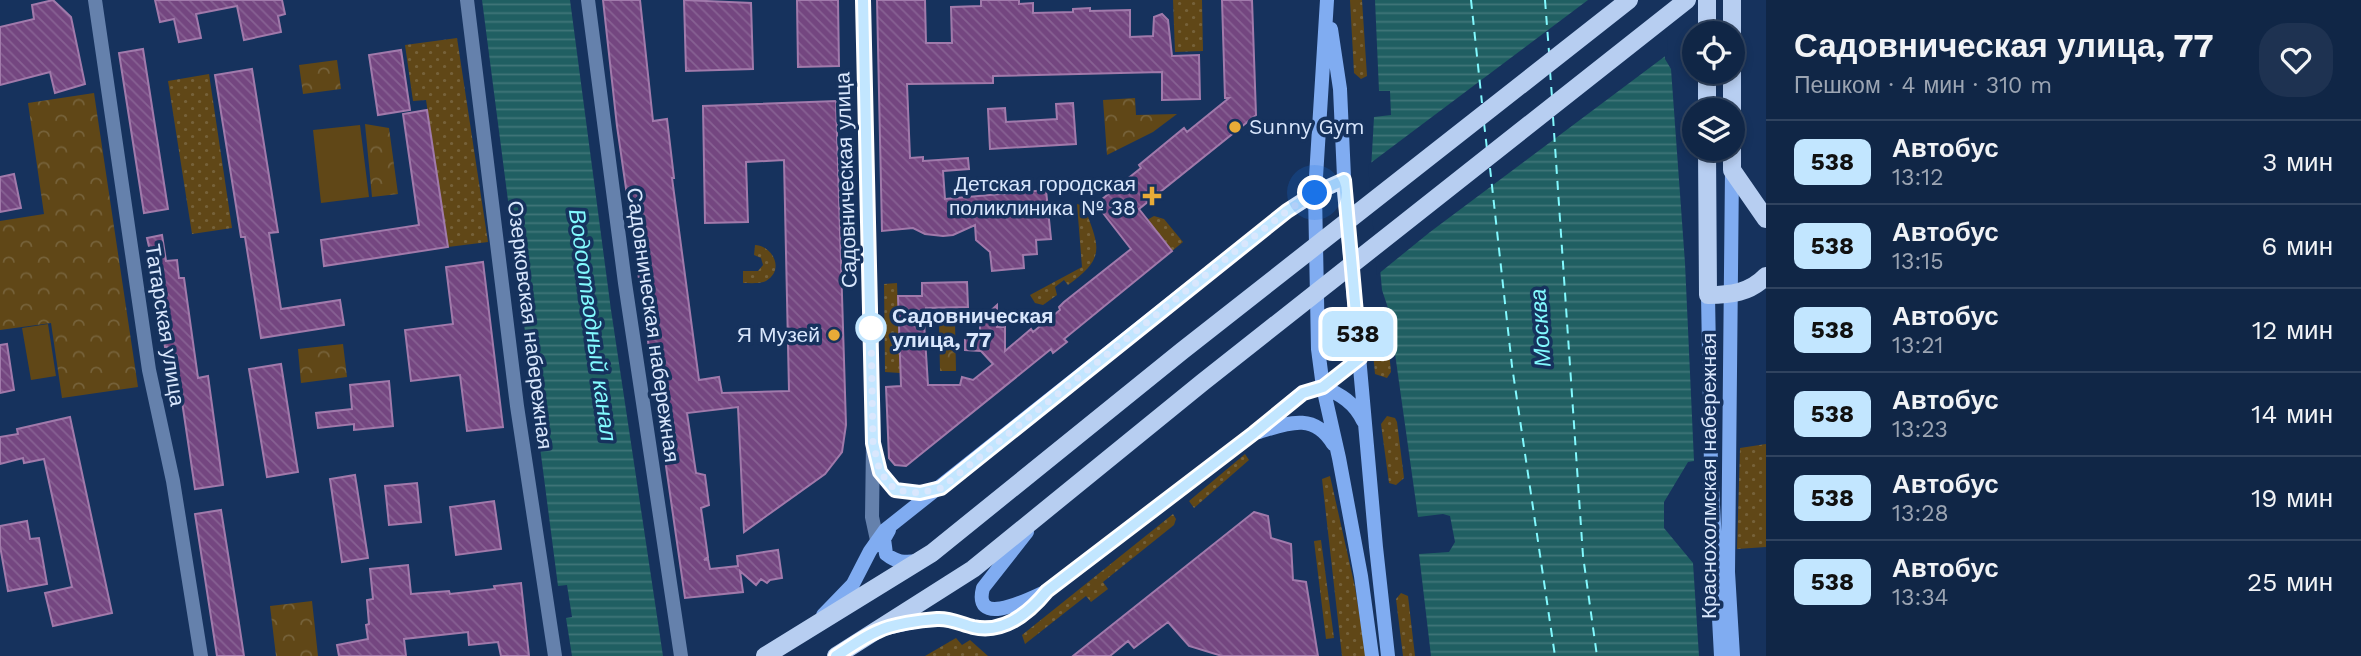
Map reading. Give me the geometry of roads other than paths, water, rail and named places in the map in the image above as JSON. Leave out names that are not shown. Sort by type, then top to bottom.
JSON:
[{"type":"main road","points":[[1327,0],[1340,89],[1344,180],[1388,656]]},
{"type":"main road","points":[[1327,0],[1315,193],[1318,349],[1323,387],[1361,576],[1372,656]]},
{"type":"main road","points":[[765,656],[927,556],[1182,351],[1629,0]]},
{"type":"main road","points":[[836,656],[973,569],[1687,0]]},
{"type":"main road","points":[[1707,0],[1707,21]]},
{"type":"main road","points":[[1732,0],[1732,98]]},
{"type":"main road","points":[[1707,161],[1708,295],[1730,295],[1746,290],[1766,276]]},
{"type":"main road","points":[[1732,161],[1732,170],[1766,219]]},
{"type":"main road","name":"Краснохолмская набережная","points":[[1732,170],[1728,572],[1732,656]]},
{"type":"main road","points":[[804,632],[853,584],[885,530],[1287,211],[1315,193],[1344,180]]},
{"type":"main road","name":"Краснохолмская набережная","points":[[1708,295],[1711,467],[1721,656]]},
{"type":"main road","points":[[879,630],[938,619],[978,628],[1002,626],[1029,611],[1047,591],[1303,393],[1323,387],[1360,358]]},
{"type":"main road","points":[[1323,387],[1338,393],[1351,403],[1366,429]]},
{"type":"main road","points":[[1254,433],[1285,424],[1313,424],[1326,432],[1339,458]]},
{"type":"main road","points":[[1043,511],[992,576],[981,596],[984,604],[994,609],[1015,606],[1047,591]]},
{"type":"main road","points":[[897,522],[884,539],[886,554],[894,561],[906,563],[927,556]]},
{"type":"street","name":"Татарская улица","points":[[95,0],[149,370],[173,481],[201,656]]},
{"type":"street","name":"Озерковская набережная","points":[[467,0],[517,406],[555,656]]},
{"type":"street","name":"Садовническая набережная","points":[[588,0],[625,283],[681,656]]},
{"type":"street","name":"Садовническая улица","points":[[863,0],[873,443],[872,517],[877,540]]},
{"type":"street","name":"Садовническая улица","points":[[873,443],[880,472],[895,490],[920,493],[941,488]]},
{"type":"water","name":"Водоотводный канал","points":[[482,0],[570,0],[611,310],[663,656],[572,656],[566,618],[572,617],[567,585],[558,586]]},
{"type":"water","name":"Москва","points":[[1375,0],[1661,0],[1665,59],[1671,69],[1685,263],[1694,461],[1688,462],[1664,502],[1664,528],[1693,563],[1699,656],[1431,656],[1419,554],[1449,552],[1455,542],[1450,516],[1443,514],[1418,517],[1389,311],[1382,290],[1371,170],[1374,117],[1391,115],[1390,91],[1379,91]]},
{"type":"place","name":"Sunny Gym","points":[[1235,127]]},
{"type":"place","name":"Детская городская поликлиника № 38","points":[[1152,196]]},
{"type":"place","name":"Садовническая улица, 77","points":[[871,328]]},
{"type":"place","name":"Я Музей","points":[[834,335]]}]
